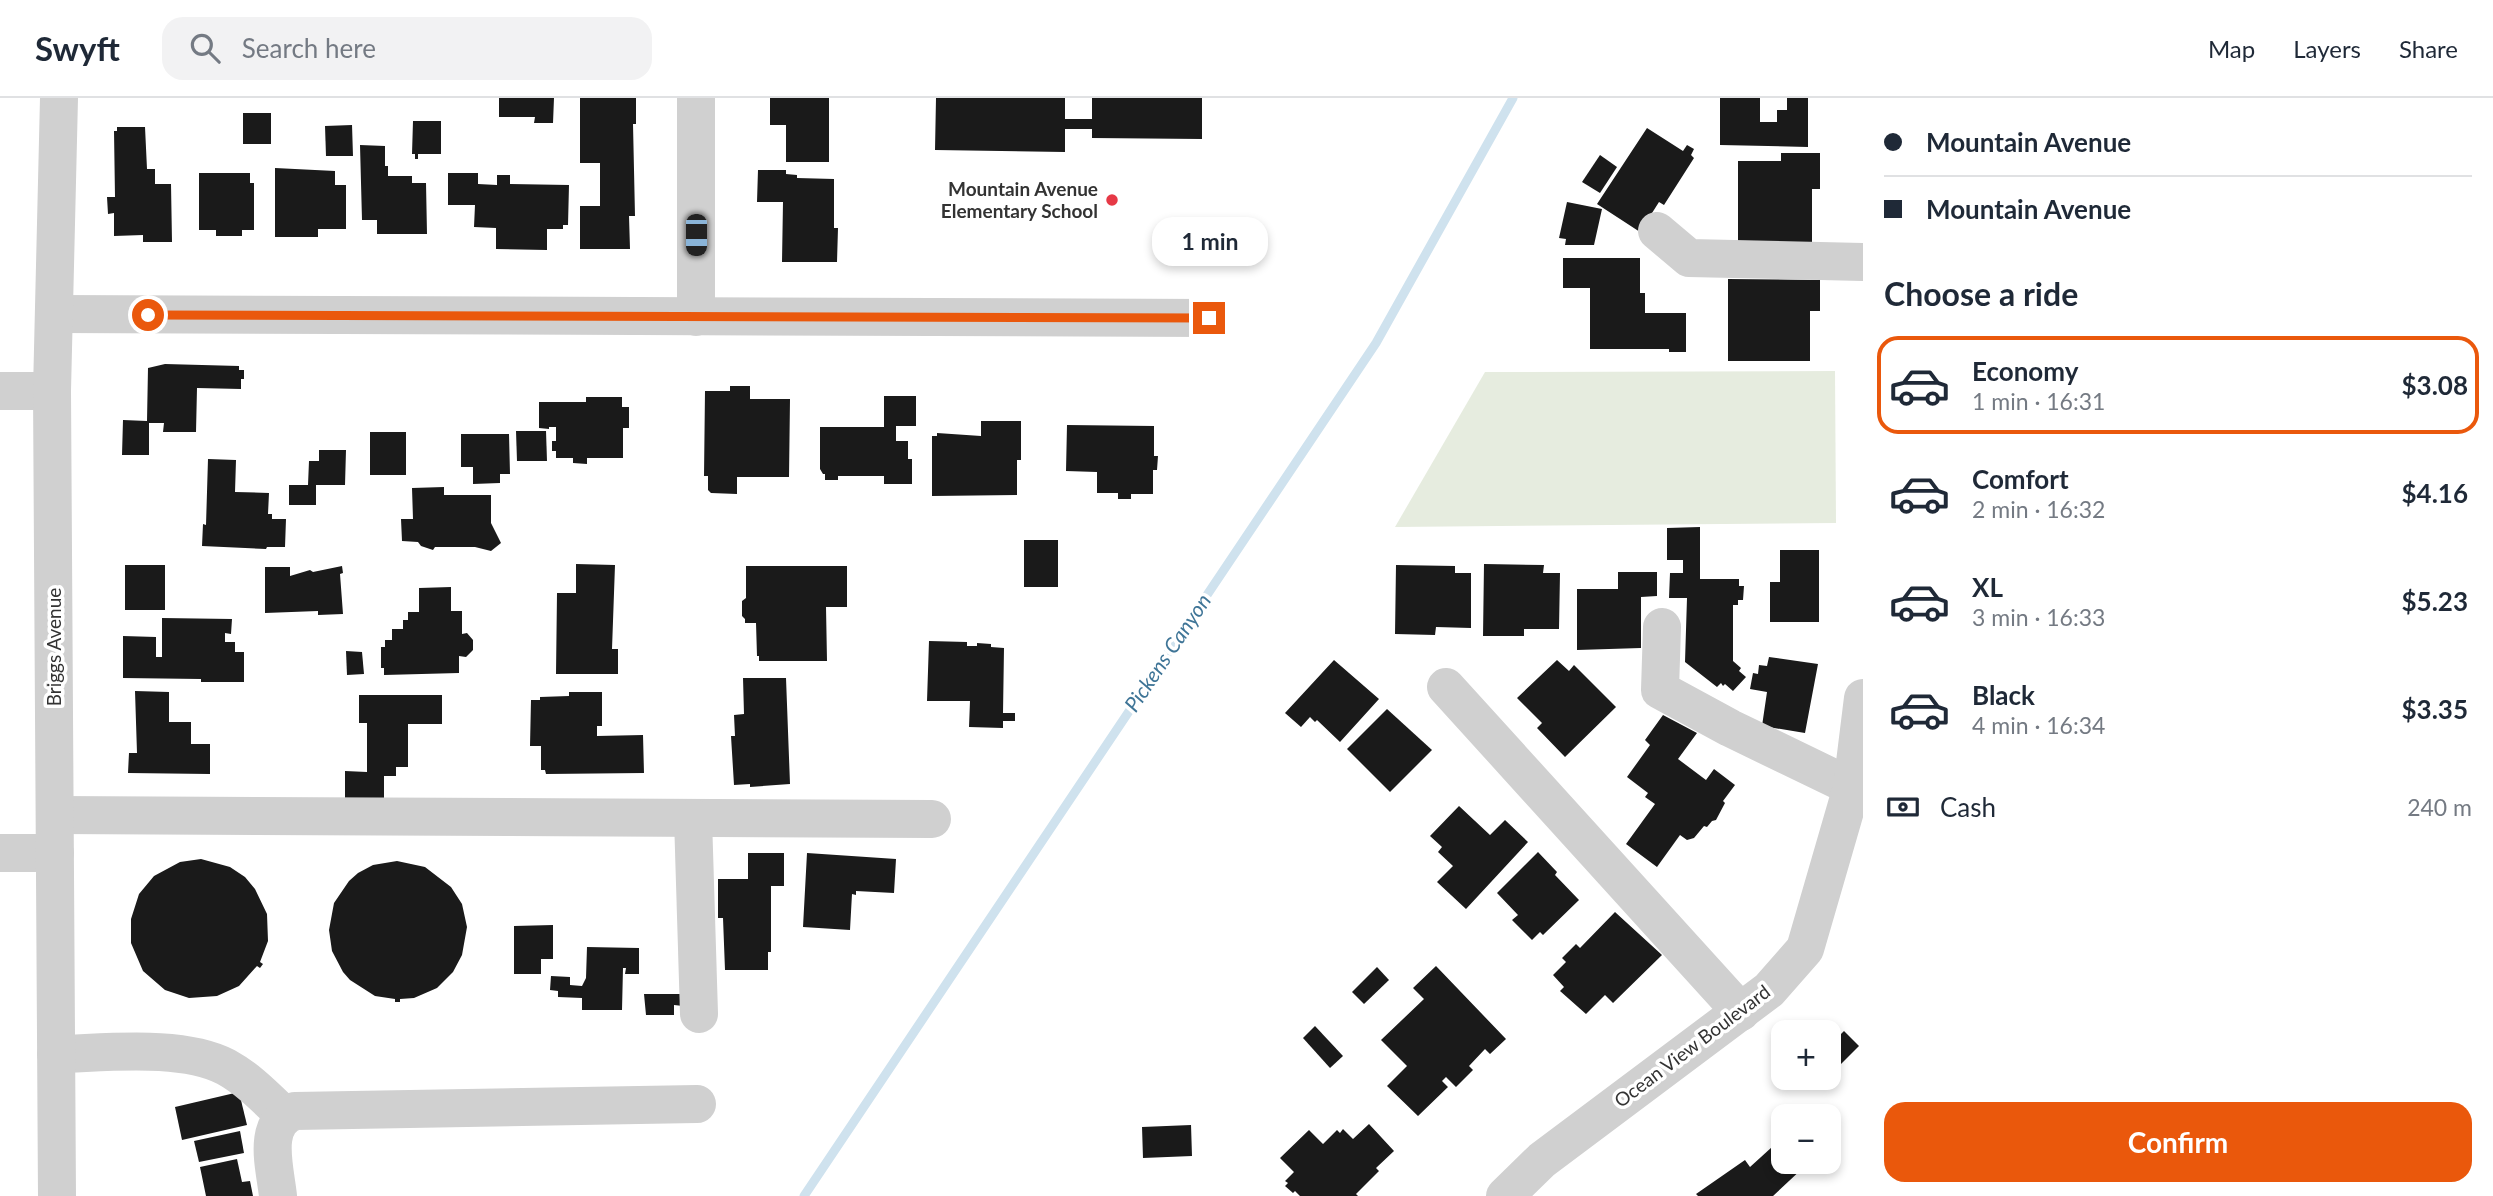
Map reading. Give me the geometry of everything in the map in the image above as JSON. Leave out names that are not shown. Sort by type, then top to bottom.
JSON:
[{"type":"street","name":"Briggs Avenue","points":[[57,1196],[52,391],[58,98]]},
{"type":"street","points":[[696,98],[696,317]]},
{"type":"street","points":[[1657,231],[1689,258],[1863,262]]},
{"type":"street","points":[[55,314],[1209,318]]},
{"type":"street","points":[[0,391],[52,391]]},
{"type":"street","points":[[1662,627],[1660,690],[1730,728],[1852,787]]},
{"type":"street","points":[[1446,687],[1741,1012]]},
{"type":"street","name":"Ocean View Boulevard","points":[[1505,1196],[1542,1160],[1769,990],[1805,949],[1852,787],[1863,698]]},
{"type":"street","points":[[55,814],[932,819]]},
{"type":"street","points":[[693,818],[699,1014]]},
{"type":"street","points":[[0,853],[55,853]]},
{"type":"street","points":[[56,1054],[171,1053],[199,1057],[225,1067],[248,1082],[284,1115]]},
{"type":"street","points":[[278,1196],[273,1140],[275,1126],[284,1115],[295,1111],[697,1104]]},
{"type":"shaded area","points":[[1835,371],[1836,523],[1395,527],[1485,372]]},
{"type":"building","points":[[499,98],[554,98],[553,123],[534,123],[535,117],[499,117]]},
{"type":"building","points":[[580,98],[636,98],[636,124],[633,124],[635,216],[629,216],[630,249],[580,249],[580,206],[600,206],[600,163],[580,163]]},
{"type":"building","points":[[770,98],[829,98],[829,162],[786,162],[786,125],[770,125]]},
{"type":"building","points":[[936,98],[1065,98],[1065,119],[1092,119],[1092,98],[1202,98],[1202,139],[1092,138],[1092,129],[1065,129],[1065,152],[935,150]]},
{"type":"building","points":[[1720,98],[1760,98],[1760,122],[1777,122],[1777,110],[1787,110],[1787,98],[1808,98],[1808,147],[1720,145]]},
{"type":"building","points":[[243,113],[271,113],[271,144],[243,144]]},
{"type":"building","points":[[413,121],[441,121],[441,154],[418,154],[418,159],[415,159],[415,154],[412,154]]},
{"type":"building","points":[[352,125],[353,156],[326,156],[325,126]]},
{"type":"building","points":[[117,127],[145,127],[147,169],[155,169],[155,184],[171,184],[172,242],[143,242],[143,235],[114,236],[114,213],[108,214],[107,197],[115,197],[114,131],[117,131]]},
{"type":"building","points":[[1647,128],[1683,151],[1687,145],[1694,149],[1691,155],[1694,158],[1664,205],[1659,202],[1640,232],[1597,204]]},
{"type":"building","points":[[360,145],[385,146],[388,176],[412,176],[412,183],[426,183],[427,234],[377,234],[377,220],[362,220]]},
{"type":"building","points":[[1781,153],[1820,153],[1820,189],[1812,189],[1812,244],[1738,244],[1738,161],[1781,161]]},
{"type":"building","points":[[1600,155],[1617,167],[1600,193],[1582,182]]},
{"type":"building","points":[[275,168],[335,171],[335,185],[346,185],[346,229],[318,229],[318,237],[275,237]]},
{"type":"building","points":[[758,170],[786,170],[786,174],[797,175],[797,178],[834,179],[834,228],[838,228],[837,262],[782,262],[783,202],[757,202]]},
{"type":"building","points":[[199,173],[250,173],[250,183],[254,183],[254,230],[242,230],[242,236],[216,236],[216,230],[199,230]]},
{"type":"building","points":[[448,173],[478,173],[478,184],[497,185],[497,175],[510,175],[510,184],[569,185],[568,225],[563,225],[563,229],[547,229],[547,250],[496,249],[496,228],[474,227],[475,205],[448,205]]},
{"type":"building","points":[[1567,202],[1602,209],[1594,245],[1565,245],[1566,239],[1559,238]]},
{"type":"building","points":[[1563,258],[1640,258],[1640,293],[1645,293],[1645,313],[1686,313],[1686,352],[1669,352],[1669,349],[1590,349],[1590,288],[1563,288]]},
{"type":"building","points":[[1728,279],[1820,280],[1820,311],[1810,311],[1810,361],[1728,361]]},
{"type":"building","points":[[165,364],[239,366],[239,370],[244,370],[244,379],[241,379],[241,389],[197,388],[196,432],[163,432],[164,423],[149,423],[149,455],[122,455],[123,420],[147,421],[148,368]]},
{"type":"building","points":[[730,386],[750,386],[750,399],[790,399],[789,477],[737,477],[737,494],[711,493],[708,490],[708,476],[704,476],[705,391],[730,391]]},
{"type":"building","points":[[884,396],[916,396],[916,426],[896,426],[896,441],[908,441],[908,459],[912,459],[912,484],[884,484],[884,476],[838,476],[838,480],[825,480],[825,474],[820,469],[820,427],[884,427]]},
{"type":"building","points":[[586,397],[622,397],[622,407],[629,407],[629,428],[623,428],[623,458],[587,458],[587,464],[573,463],[573,458],[556,458],[556,451],[552,451],[552,441],[556,441],[556,427],[539,428],[539,402],[586,402]]},
{"type":"building","points":[[981,421],[1021,421],[1021,460],[1017,460],[1017,495],[932,496],[932,436],[937,436],[937,433],[981,436]]},
{"type":"building","points":[[1067,425],[1154,426],[1154,456],[1158,456],[1157,470],[1153,470],[1153,494],[1131,494],[1131,499],[1118,499],[1118,493],[1097,493],[1097,472],[1066,471]]},
{"type":"building","points":[[516,431],[546,431],[547,461],[517,461]]},
{"type":"building","points":[[370,432],[406,432],[406,475],[370,475]]},
{"type":"building","points":[[461,434],[509,434],[510,474],[500,474],[500,483],[473,484],[473,467],[461,467]]},
{"type":"building","points":[[319,450],[346,450],[345,485],[316,485],[316,505],[289,505],[289,485],[308,485],[309,461],[319,461]]},
{"type":"building","points":[[208,459],[236,460],[235,492],[269,493],[268,514],[272,514],[272,519],[286,519],[285,547],[266,549],[202,546],[203,524],[206,525]]},
{"type":"building","points":[[444,487],[444,495],[491,495],[491,523],[501,543],[491,551],[475,547],[435,547],[433,550],[421,546],[418,542],[402,541],[401,519],[413,519],[412,488]]},
{"type":"building","points":[[1700,527],[1700,579],[1739,579],[1739,586],[1744,586],[1743,600],[1738,600],[1738,605],[1733,605],[1733,661],[1746,677],[1733,691],[1721,683],[1717,687],[1685,662],[1687,598],[1669,598],[1670,573],[1683,573],[1683,560],[1667,560],[1667,528]]},
{"type":"building","points":[[1024,540],[1058,540],[1058,587],[1024,587]]},
{"type":"building","points":[[1780,550],[1819,550],[1819,622],[1770,622],[1770,582],[1780,582]]},
{"type":"building","points":[[576,564],[615,565],[612,649],[618,649],[618,674],[556,674],[557,593],[576,593]]},
{"type":"building","points":[[1484,564],[1544,565],[1543,573],[1560,573],[1559,629],[1524,629],[1524,636],[1483,636]]},
{"type":"building","points":[[125,565],[165,565],[165,610],[125,610]]},
{"type":"building","points":[[1396,565],[1455,566],[1455,573],[1471,573],[1471,628],[1436,627],[1435,635],[1395,634]]},
{"type":"building","points":[[342,566],[343,573],[340,574],[343,614],[318,615],[318,611],[265,613],[265,567],[290,567],[290,576],[310,570],[313,572]]},
{"type":"building","points":[[746,566],[847,566],[847,607],[826,607],[827,661],[759,661],[756,623],[745,623],[742,616],[742,601],[746,598]]},
{"type":"building","points":[[1618,572],[1657,572],[1657,596],[1641,597],[1641,648],[1577,650],[1577,589],[1618,589]]},
{"type":"building","points":[[451,587],[451,611],[462,611],[462,634],[467,633],[473,640],[473,650],[466,657],[459,656],[459,673],[384,675],[384,668],[381,668],[381,647],[385,647],[385,640],[392,640],[392,629],[403,629],[403,620],[408,620],[408,612],[419,612],[419,588]]},
{"type":"building","points":[[162,618],[232,619],[231,634],[225,633],[225,642],[235,642],[235,652],[244,652],[244,682],[123,678],[123,636],[156,637],[156,657],[162,657]]},
{"type":"building","points":[[929,641],[967,642],[967,646],[977,646],[977,643],[991,644],[991,647],[1004,648],[1003,713],[1015,713],[1015,721],[1003,721],[1003,728],[969,727],[970,701],[927,701]]},
{"type":"building","points":[[346,651],[362,652],[364,674],[347,675]]},
{"type":"building","points":[[1769,657],[1818,664],[1805,733],[1762,726],[1767,692],[1750,689],[1753,673],[1758,674],[1759,665],[1767,666]]},
{"type":"building","points":[[1334,660],[1379,699],[1340,742],[1317,720],[1315,722],[1310,717],[1301,727],[1285,713]]},
{"type":"building","points":[[1557,660],[1569,671],[1574,665],[1616,707],[1565,757],[1537,728],[1542,723],[1517,698]]},
{"type":"building","points":[[743,678],[786,678],[790,784],[750,787],[750,784],[734,785],[731,736],[735,736],[734,715],[744,714]]},
{"type":"building","points":[[135,691],[169,692],[169,722],[191,722],[191,744],[210,744],[210,774],[128,773],[129,753],[137,753]]},
{"type":"building","points":[[569,692],[602,692],[602,726],[597,726],[597,736],[643,735],[644,773],[546,774],[545,770],[541,770],[541,746],[530,746],[531,700],[569,696]]},
{"type":"building","points":[[359,695],[442,695],[442,724],[408,724],[408,767],[396,767],[396,776],[384,776],[384,803],[345,803],[345,771],[367,772],[367,723],[359,723]]},
{"type":"building","points":[[1387,709],[1432,750],[1390,792],[1347,749]]},
{"type":"building","points":[[1663,715],[1697,733],[1678,759],[1706,780],[1714,769],[1735,785],[1723,801],[1725,803],[1716,820],[1707,827],[1704,826],[1694,838],[1687,840],[1680,835],[1657,867],[1626,844],[1655,804],[1645,797],[1648,793],[1627,777],[1650,745],[1645,740]]},
{"type":"building","points":[[1459,806],[1490,835],[1505,820],[1528,842],[1466,909],[1437,882],[1453,866],[1438,852],[1442,847],[1430,836]]},
{"type":"building","points":[[1538,852],[1579,900],[1543,935],[1540,932],[1532,940],[1512,920],[1518,915],[1497,893]]},
{"type":"building","points":[[748,853],[784,853],[784,886],[771,886],[771,952],[768,952],[768,970],[725,970],[723,918],[718,918],[718,879],[748,879]]},
{"type":"building","points":[[807,853],[896,859],[894,893],[856,891],[856,895],[852,894],[850,930],[803,927]]},
{"type":"building","points":[[201,859],[230,867],[245,877],[255,889],[267,914],[268,941],[260,962],[263,964],[260,968],[257,966],[239,986],[217,996],[189,998],[165,990],[143,971],[131,943],[131,919],[139,894],[154,876],[180,862]]},
{"type":"building","points":[[397,861],[425,867],[451,887],[462,904],[467,927],[462,955],[453,972],[437,988],[414,998],[400,999],[400,1002],[375,996],[350,980],[332,951],[329,930],[334,903],[349,881],[373,865]]},
{"type":"building","points":[[1615,912],[1662,955],[1613,1003],[1605,995],[1586,1014],[1560,991],[1564,987],[1553,975],[1566,962],[1562,958],[1576,944],[1580,948]]},
{"type":"building","points":[[553,925],[553,959],[541,959],[541,974],[514,974],[514,926]]},
{"type":"building","points":[[587,947],[639,948],[639,974],[625,974],[626,968],[623,968],[622,1010],[582,1010],[582,998],[558,997],[558,991],[550,990],[551,976],[570,977],[570,985],[582,986],[586,978]]},
{"type":"building","points":[[1436,966],[1506,1039],[1490,1054],[1485,1049],[1469,1066],[1473,1070],[1456,1087],[1446,1077],[1442,1081],[1448,1087],[1418,1116],[1387,1086],[1407,1066],[1381,1040],[1424,999],[1413,988]]},
{"type":"building","points":[[1377,967],[1389,980],[1364,1004],[1352,992]]},
{"type":"building","points":[[644,994],[683,994],[683,1006],[674,1005],[674,1015],[646,1015]]},
{"type":"building","points":[[1315,1026],[1343,1056],[1330,1068],[1303,1038]]},
{"type":"building","points":[[1844,1031],[1859,1046],[1841,1064],[1841,1034]]},
{"type":"building","points":[[239,1092],[247,1125],[182,1140],[175,1107]]},
{"type":"building","points":[[1369,1124],[1394,1151],[1376,1168],[1379,1171],[1356,1194],[1358,1196],[1300,1196],[1285,1186],[1288,1183],[1285,1181],[1294,1172],[1280,1158],[1309,1130],[1323,1144],[1337,1130],[1340,1133],[1343,1129],[1353,1139]]},
{"type":"building","points":[[1191,1125],[1192,1156],[1143,1158],[1142,1127]]},
{"type":"building","points":[[240,1131],[244,1153],[199,1162],[194,1141]]},
{"type":"building","points":[[1771,1148],[1771,1174],[1797,1174],[1773,1196],[1696,1194],[1745,1160],[1750,1167]]},
{"type":"building","points":[[237,1159],[242,1182],[250,1181],[253,1196],[206,1196],[200,1167]]},
{"type":"waterway","name":"Pickens Canyon","points":[[804,1196],[1376,343],[1513,98]]},
{"type":"place","name":"Mountain Avenue Elementary School","points":[[1112,200]]},
{"type":"route","points":[[148,315],[1209,318]]}]
